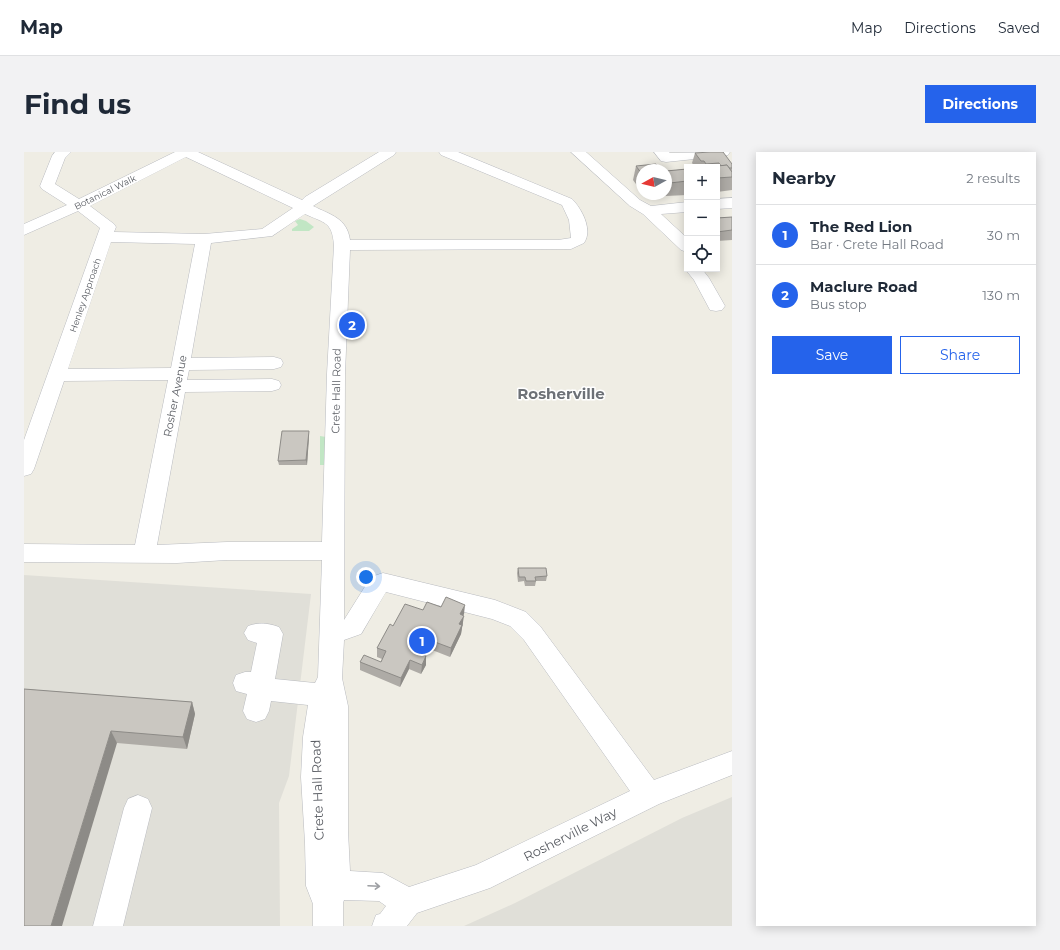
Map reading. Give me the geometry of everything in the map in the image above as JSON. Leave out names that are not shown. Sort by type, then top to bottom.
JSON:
[{"type":"street","points":[[64,152],[59,156],[47,186],[79,205],[108,227],[105,237],[204,239],[266,233],[304,208],[310,200],[384,153]]},
{"type":"street","points":[[342,245],[558,245],[573,244],[578,240],[579,232],[573,209],[567,202],[446,152]]},
{"type":"street","points":[[578,152],[635,203],[648,210],[684,245]]},
{"type":"street","points":[[661,152],[666,158],[722,152]]},
{"type":"street","name":"Botanical Walk","points":[[24,230],[190,153]]},
{"type":"street","name":"Crete Hall Road","points":[[190,153],[336,223],[341,233],[342,245],[336,374],[332,630],[327,685],[321,702],[316,733],[314,767],[320,886],[331,904]]},
{"type":"street","points":[[720,204],[732,203]]},
{"type":"street","points":[[648,210],[684,207]]},
{"type":"street","name":"Henley Approach","points":[[24,469],[105,237]]},
{"type":"street","name":"Rosher Avenue","points":[[144,554],[204,239]]},
{"type":"street","points":[[684,247],[678,248],[677,250],[684,258]]},
{"type":"street","points":[[696,272],[701,278],[716,306]]},
{"type":"street","points":[[179,375],[274,363]]},
{"type":"street","points":[[57,375],[179,375],[272,385]]},
{"type":"street","points":[[24,553],[144,554],[227,551],[333,551]]},
{"type":"street","points":[[332,630],[346,630],[353,627],[379,583],[383,582],[495,610],[518,619],[532,633],[649,795]]},
{"type":"street","points":[[256,633],[271,634],[256,681],[256,711]]},
{"type":"street","points":[[256,681],[272,690],[327,685]]},
{"type":"street","name":"Rosherville Way","points":[[407,902],[480,878],[649,795],[732,763]]},
{"type":"street","points":[[108,926],[138,808]]},
{"type":"street","points":[[331,904],[383,887],[407,902],[390,925],[387,926]]},
{"type":"shaded area","points":[[24,575],[311,594],[289,776],[279,803],[280,926],[24,926]]},
{"type":"shaded area","points":[[732,797],[732,926],[464,926],[515,903],[682,818]]},
{"type":"green space","points":[[300,219],[306,221],[314,227],[309,231],[292,231],[292,229],[298,225],[295,221]]},
{"type":"green space","points":[[320,436],[326,437],[324,465],[320,465]]},
{"type":"building","points":[[723,152],[732,164],[732,168],[729,168],[727,165],[721,166],[719,163],[706,164],[704,161],[701,161],[695,153]]},
{"type":"building","points":[[727,165],[732,172],[732,177],[720,178],[720,166]]},
{"type":"building","points":[[684,169],[684,181],[672,183],[672,170]]},
{"type":"building","points":[[732,217],[732,230],[720,232],[720,218]]},
{"type":"building","points":[[282,431],[309,431],[306,460],[278,461]]},
{"type":"building","points":[[518,568],[546,568],[547,576],[535,577],[536,581],[526,581],[525,577],[519,577]]},
{"type":"building","points":[[446,597],[465,605],[460,614],[464,616],[459,624],[462,625],[451,648],[427,639],[420,654],[426,656],[422,665],[410,660],[401,678],[360,662],[364,655],[381,662],[386,651],[377,648],[390,624],[393,626],[405,604],[423,610],[427,602],[441,607]]},
{"type":"building","points":[[24,689],[192,702],[183,737],[111,731],[51,926],[24,926]]},
{"type":"place","name":"Maclure Road","points":[[352,325]]},
{"type":"place","name":"The Red Lion","points":[[422,641]]},
{"type":"district","name":"Rosherville","points":[[561,393]]}]
